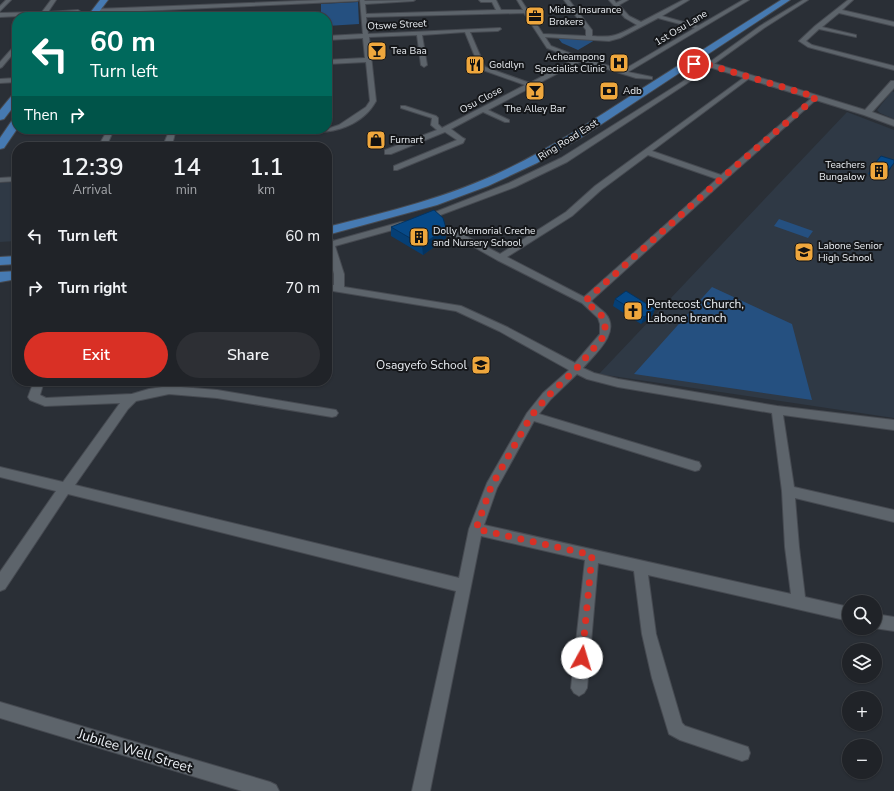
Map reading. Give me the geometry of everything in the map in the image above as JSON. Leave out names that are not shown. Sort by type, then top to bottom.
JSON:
[{"type":"main road","points":[[95,12],[104,0]]},
{"type":"main road","name":"Ring Road East","points":[[332,230],[377,219],[434,197],[530,153],[644,79],[774,0]]},
{"type":"main road","name":"Ring Road East","points":[[332,221],[434,197],[490,181],[533,161],[558,147],[786,0]]},
{"type":"main road","points":[[0,117],[12,101]]},
{"type":"main road","points":[[0,146],[12,128]]},
{"type":"main road","points":[[0,261],[12,260]]},
{"type":"main road","points":[[0,277],[12,276]]},
{"type":"street","points":[[0,9],[9,0]]},
{"type":"street","points":[[44,12],[54,0]]},
{"type":"street","points":[[167,11],[172,0]]},
{"type":"street","points":[[213,9],[216,0]]},
{"type":"street","points":[[142,12],[213,9],[317,1],[357,0]]},
{"type":"street","points":[[332,130],[345,125],[369,108],[373,101],[362,2],[412,0]]},
{"type":"street","points":[[519,0],[540,35],[549,46],[580,59],[644,79]]},
{"type":"street","points":[[566,0],[589,30],[589,39]]},
{"type":"street","points":[[611,0],[627,17],[640,24]]},
{"type":"street","points":[[616,5],[626,0]]},
{"type":"street","points":[[540,35],[609,40],[618,37],[687,0]]},
{"type":"street","name":"1st Osu Lane","points":[[624,72],[747,0]]},
{"type":"street","points":[[332,244],[415,221],[512,185],[564,160],[708,65],[762,27],[806,0]]},
{"type":"street","points":[[851,0],[802,40],[803,43],[894,68]]},
{"type":"street","points":[[481,1],[494,1],[499,11]]},
{"type":"street","points":[[364,16],[525,11]]},
{"type":"street","points":[[838,11],[894,24]]},
{"type":"street","points":[[0,15],[12,15]]},
{"type":"street","points":[[657,16],[699,28]]},
{"type":"street","points":[[818,27],[854,36]]},
{"type":"street","name":"Otswe Street","points":[[332,38],[498,29]]},
{"type":"street","points":[[468,31],[482,68],[530,85]]},
{"type":"street","points":[[419,33],[424,65]]},
{"type":"street","points":[[0,66],[12,51]]},
{"type":"street","points":[[697,58],[708,65]]},
{"type":"street","name":"Osu Close","points":[[388,152],[444,130],[580,59]]},
{"type":"street","points":[[332,62],[369,60]]},
{"type":"street","points":[[685,66],[694,64],[708,65],[867,113],[894,124]]},
{"type":"street","points":[[500,258],[569,214],[598,188],[748,77]]},
{"type":"street","points":[[0,81],[12,80]]},
{"type":"street","points":[[867,113],[894,83]]},
{"type":"street","points":[[585,301],[722,178],[816,97]]},
{"type":"street","points":[[397,168],[460,141],[461,138],[460,136],[434,125],[436,118],[403,106]]},
{"type":"street","points":[[483,110],[507,121]]},
{"type":"street","points":[[169,142],[171,134]]},
{"type":"street","points":[[647,152],[722,178]]},
{"type":"street","points":[[0,180],[12,179]]},
{"type":"street","points":[[421,791],[476,529],[491,487],[531,416],[548,396],[576,369],[605,335],[605,324],[602,316],[585,301],[457,235]]},
{"type":"street","points":[[332,250],[336,259],[339,274],[338,289]]},
{"type":"street","points":[[332,288],[458,308],[503,329],[576,369],[591,376],[618,384],[777,410],[894,425]]},
{"type":"street","points":[[37,386],[34,397],[45,402],[132,398],[168,390],[217,394],[332,413]]},
{"type":"street","points":[[0,584],[67,488],[91,450],[119,412],[132,398]]},
{"type":"street","points":[[777,410],[788,491],[792,547],[800,603]]},
{"type":"street","points":[[531,416],[695,466]]},
{"type":"street","points":[[0,472],[463,586]]},
{"type":"street","points":[[788,491],[894,516]]},
{"type":"street","points":[[476,529],[842,612]]},
{"type":"street","points":[[579,688],[592,555]]},
{"type":"street","points":[[640,566],[649,634],[675,728],[680,732],[742,753]]},
{"type":"street","points":[[882,621],[894,624]]},
{"type":"street","name":"Jubilee Well Street","points":[[0,710],[270,791]]},
{"type":"shaded area","points":[[358,2],[359,24],[332,26],[332,12],[321,12],[321,4]]},
{"type":"shaded area","points":[[558,38],[595,40],[578,50],[562,43]]},
{"type":"shaded area","points":[[892,91],[894,92],[894,119],[880,113],[877,110]]},
{"type":"shaded area","name":"Labone Senior High School","points":[[847,112],[894,130],[894,418],[599,374]]},
{"type":"shaded area","points":[[12,182],[12,241],[0,242],[0,183]]},
{"type":"shaded area","points":[[779,219],[813,231],[808,238],[774,226]]},
{"type":"shaded area","points":[[712,287],[792,324],[812,400],[634,374]]},
{"type":"building","points":[[881,156],[894,160],[894,163],[887,172],[872,167]]},
{"type":"building","points":[[434,210],[443,218],[446,228],[422,245],[391,227]]},
{"type":"building","points":[[626,291],[655,309],[644,317],[615,299]]},
{"type":"waterway","points":[[101,10],[107,0]]},
{"type":"place","name":"Midas Insurance Brokers","points":[[535,16]]},
{"type":"place","name":"Tea Baa","points":[[377,51]]},
{"type":"place","name":"Acheampong Specialist Clinic","points":[[619,63]]},
{"type":"place","name":"Goldlyn","points":[[475,65]]},
{"type":"place","name":"The Alley Bar","points":[[535,91]]},
{"type":"place","name":"Adb","points":[[609,91]]},
{"type":"place","name":"Furnart","points":[[376,140]]},
{"type":"place","name":"Teachers Bungalow","points":[[879,171]]},
{"type":"place","name":"Dolly Memorial Creche and Nursery School","points":[[419,237]]},
{"type":"place","name":"Labone Senior High School","points":[[804,252]]},
{"type":"place","name":"Pentecost Church, Labone branch","points":[[633,311]]},
{"type":"place","name":"Osagyefo School","points":[[481,365]]},
{"type":"route","points":[[582,658],[592,555],[476,529],[491,487],[531,416],[548,396],[576,369],[605,335],[605,324],[602,316],[585,301],[765,140],[816,97],[706,64],[694,64]]}]
